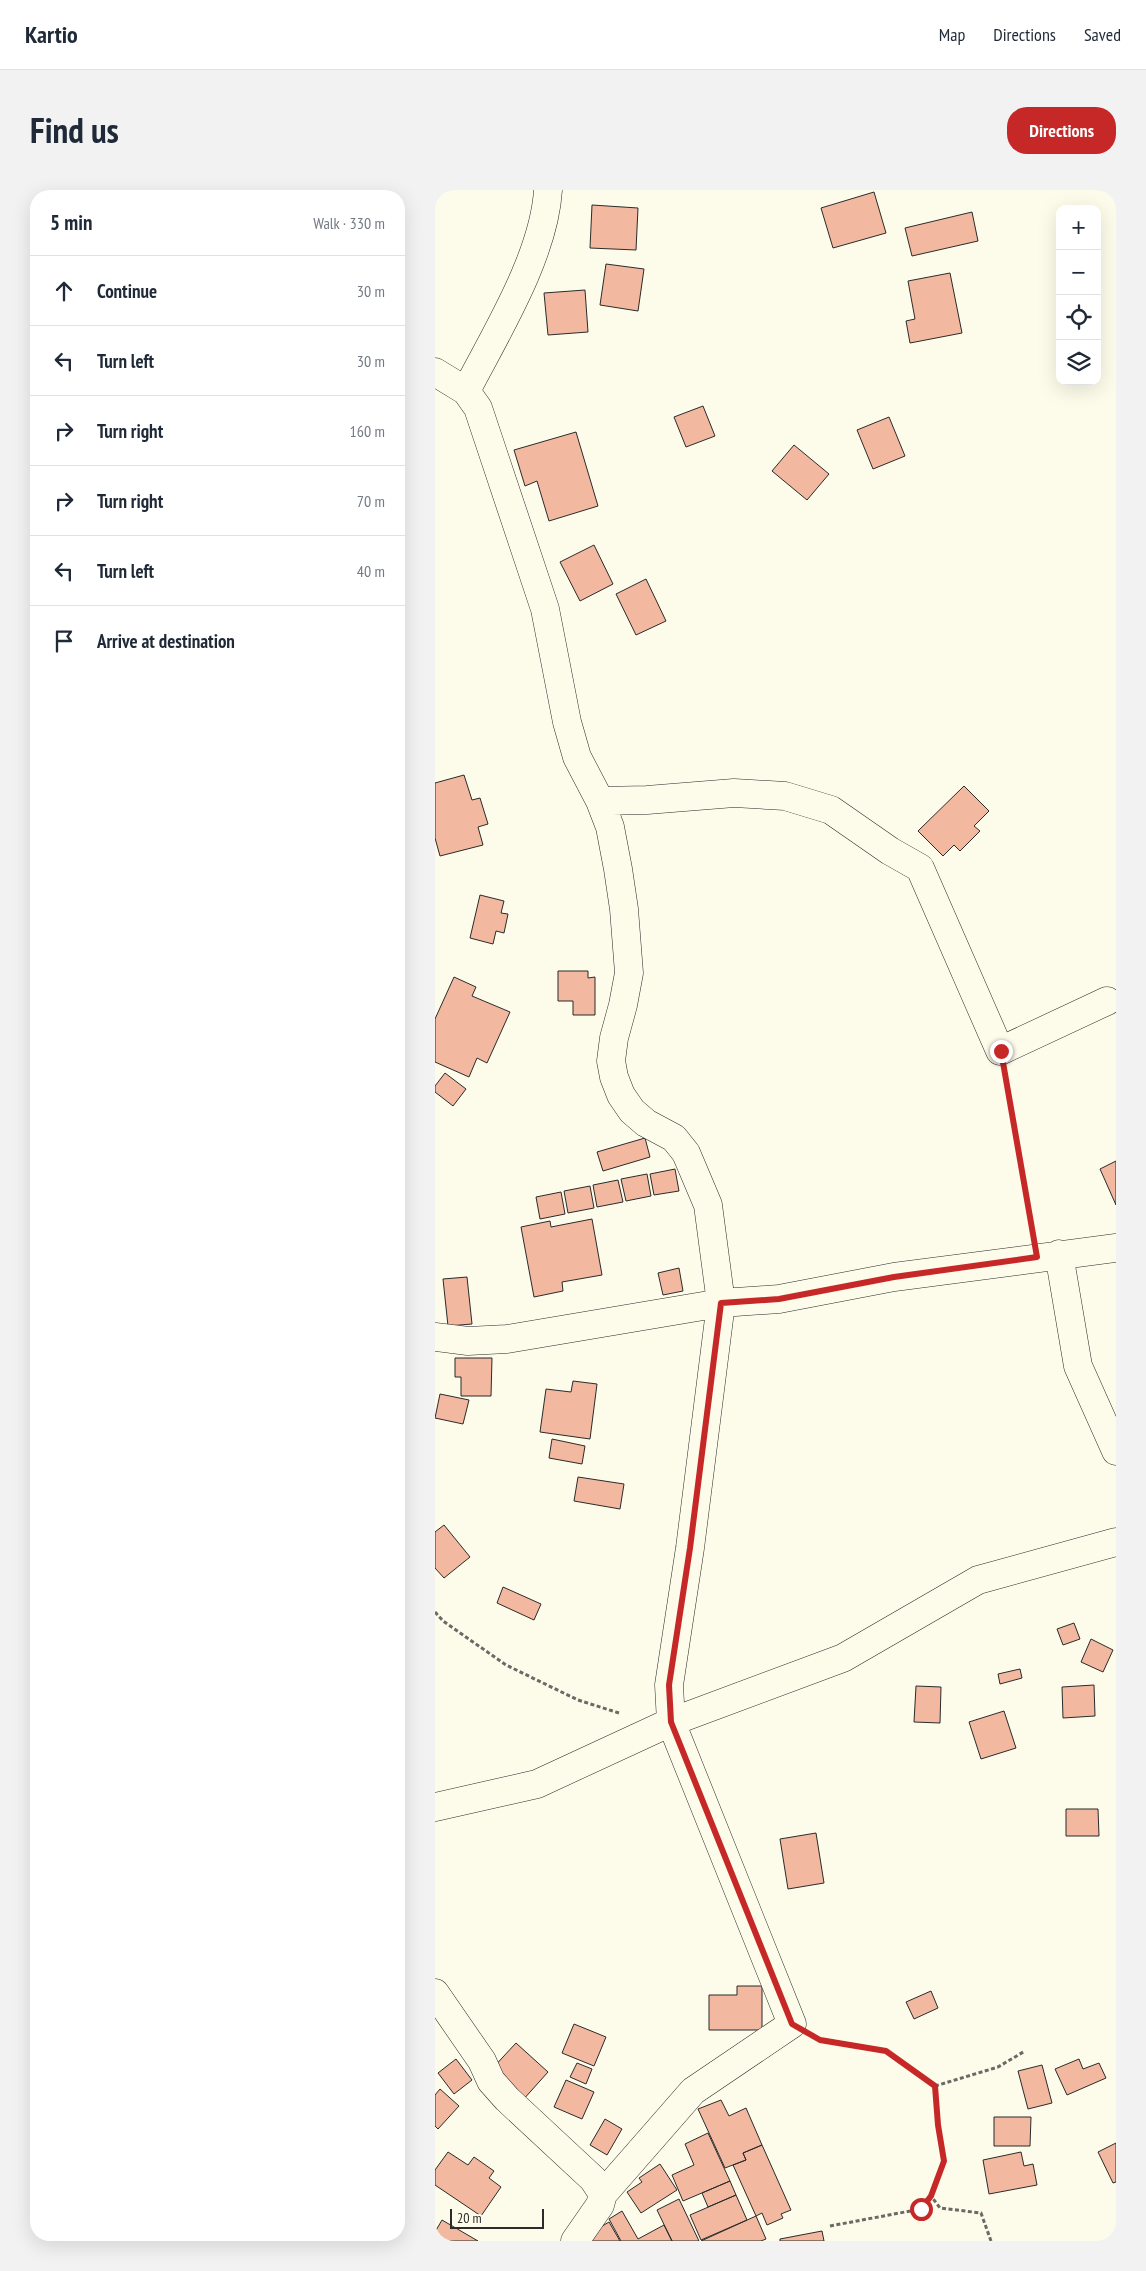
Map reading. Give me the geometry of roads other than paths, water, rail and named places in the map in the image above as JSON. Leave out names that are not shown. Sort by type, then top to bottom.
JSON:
[{"type":"street","points":[[466,391],[523,282],[539,233],[548,190]]},
{"type":"street","points":[[435,372],[466,391],[478,408],[529,555],[545,609],[567,722],[577,757],[600,801],[610,827],[618,869],[629,973],[614,1038],[611,1061],[614,1077],[621,1095],[632,1110],[646,1124],[674,1138],[686,1153],[709,1205],[721,1303],[690,1548],[669,1685],[667,1724],[792,2024],[693,2091],[603,2194],[600,2205],[575,2241]]},
{"type":"street","points":[[600,801],[647,800],[733,793],[785,796],[831,810],[890,851],[920,868],[1001,1051],[1107,1001]]},
{"type":"street","points":[[435,1337],[468,1342],[507,1339],[721,1303],[779,1299],[894,1277],[1116,1248]]},
{"type":"street","points":[[1048,1256],[1078,1366],[1116,1451]]},
{"type":"street","points":[[435,1808],[537,1784],[667,1724],[843,1658],[978,1580],[1116,1542]]},
{"type":"street","points":[[435,1993],[482,2061],[491,2081],[507,2099],[593,2179],[603,2194]]}]
